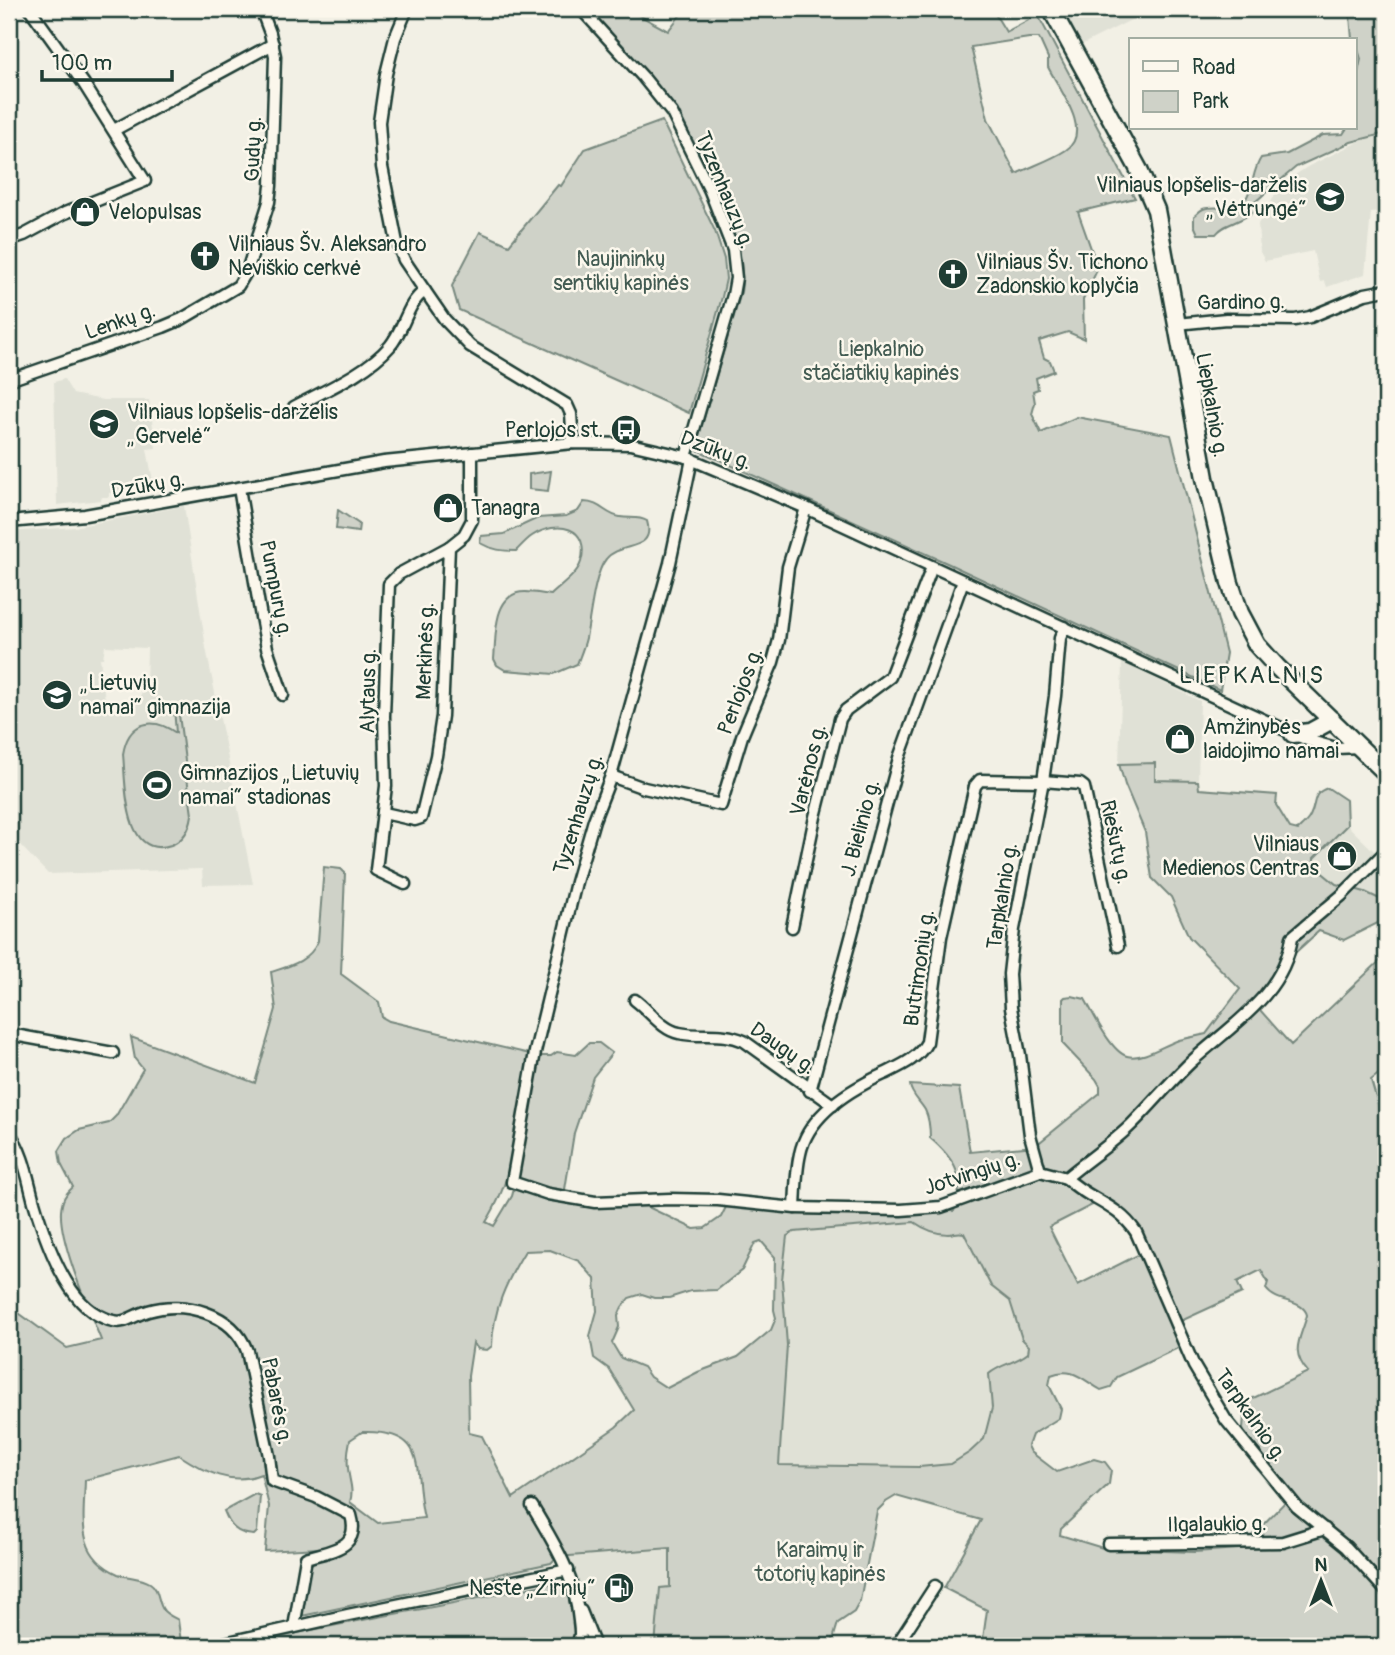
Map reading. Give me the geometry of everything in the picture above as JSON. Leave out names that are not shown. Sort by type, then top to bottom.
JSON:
[{"type":"main road","name":"Liepkalnio g.","points":[[1051,9],[1148,189],[1162,235],[1205,478],[1230,583],[1240,612],[1257,645],[1386,773]]},
{"type":"main road","points":[[1293,734],[1310,732],[1332,720]]},
{"type":"street","points":[[9,240],[65,213],[145,181],[114,130],[30,9]]},
{"type":"street","name":"Gudų g.","points":[[237,286],[247,271],[269,202],[274,44],[261,9]]},
{"type":"street","points":[[407,9],[395,38],[380,108],[379,138],[397,243],[404,260],[445,320],[470,346],[567,405],[571,414],[573,443]]},
{"type":"street","name":"Tyzenhauzų g.","points":[[512,1182],[535,1052],[576,882],[594,820],[611,776],[670,563],[701,401],[736,278],[733,250],[710,191],[672,113],[581,9]]},
{"type":"street","points":[[114,130],[274,44]]},
{"type":"street","name":"Lenkų g.","points":[[9,380],[163,327],[182,319],[237,286]]},
{"type":"street","name":"Gardino g.","points":[[1177,324],[1226,319],[1295,320],[1310,317],[1366,294],[1386,290]]},
{"type":"street","points":[[294,407],[345,379],[384,352],[401,331],[419,295],[425,291]]},
{"type":"street","name":"Dzūkų g.","points":[[9,522],[73,517],[384,462],[573,443],[630,444],[689,458],[806,508],[1293,734],[1329,747],[1360,747]]},
{"type":"street","points":[[449,547],[464,535],[472,520],[471,453]]},
{"type":"street","name":"Pumpurų g.","points":[[239,488],[263,627],[283,695]]},
{"type":"street","name":"Perlojos g.","points":[[611,776],[644,788],[721,805],[743,736],[774,662],[788,566],[806,508]]},
{"type":"street","name":"Alytaus g.","points":[[405,884],[376,870],[384,813],[387,753],[384,716],[389,584],[399,574],[449,547]]},
{"type":"street","name":"Merkinės g.","points":[[384,813],[415,820],[421,818],[436,756],[442,716],[449,547]]},
{"type":"street","name":"Varėnos g.","points":[[792,927],[815,817],[840,719],[846,710],[890,677],[932,567]]},
{"type":"street","name":"J. Bielinio g.","points":[[810,1091],[899,758],[962,581]]},
{"type":"street","name":"Tarpkalnio g.","points":[[1040,1171],[1030,1135],[1011,1008],[1009,974],[1015,919],[1043,781],[1060,638],[1065,627]]},
{"type":"street","name":"Butrimonių g.","points":[[795,1208],[800,1153],[806,1137],[833,1105],[862,1085],[918,1055],[927,1042],[941,937],[975,786],[980,780],[1043,781]]},
{"type":"street","name":"Riešutų g.","points":[[1043,781],[1080,785],[1086,790],[1118,946]]},
{"type":"street","points":[[1066,1178],[1130,1126],[1190,1063],[1253,1009],[1279,976],[1290,950],[1292,937],[1341,896],[1386,851]]},
{"type":"street","name":"Daugų g.","points":[[635,1000],[668,1029],[679,1033],[733,1036],[744,1041],[833,1105]]},
{"type":"street","points":[[9,1034],[113,1053]]},
{"type":"street","name":"Pabarės g.","points":[[9,1132],[26,1164],[34,1202],[49,1243],[78,1300],[97,1315],[116,1322],[124,1322],[146,1311],[181,1309],[201,1311],[233,1327],[243,1339],[247,1350],[272,1481],[316,1497],[351,1515],[354,1526],[351,1538],[344,1546],[306,1558],[294,1627]]},
{"type":"street","name":"Jotvingių g.","points":[[512,1182],[548,1195],[595,1202],[718,1200],[795,1208],[901,1210],[941,1208],[1040,1171],[1066,1178]]},
{"type":"street","name":"Tarpkalnio g.","points":[[1066,1178],[1078,1190],[1096,1197],[1126,1218],[1136,1232],[1194,1366],[1226,1420],[1297,1507],[1346,1547],[1386,1591]]},
{"type":"street","points":[[532,1506],[568,1570],[577,1604],[595,1646]]},
{"type":"street","name":"Ilgalaukio g.","points":[[1108,1544],[1283,1542],[1325,1530]]},
{"type":"street","points":[[211,1646],[568,1570]]},
{"type":"street","points":[[896,1646],[935,1587]]},
{"type":"street","points":[[575,1646],[580,1640],[577,1604]]},
{"type":"shaded area","points":[[1056,9],[1153,9],[1077,47]]},
{"type":"shaded area","name":"Vilniaus lopšelis-darželis „Vėtrungė“","points":[[1386,135],[1386,211],[1371,213],[1365,274],[1327,287],[1325,281],[1320,282],[1313,251],[1265,261],[1260,252],[1258,224],[1282,183],[1309,166],[1366,138]]},
{"type":"shaded area","name":"Vilniaus lopšelis-darželis „Gervelė“","points":[[64,379],[73,394],[103,400],[149,400],[156,448],[147,449],[154,487],[109,493],[109,497],[102,497],[101,500],[57,505],[54,382]]},
{"type":"shaded area","name":"„Lietuvių namai“ gimnazija","points":[[184,506],[206,648],[253,884],[203,885],[202,869],[48,874],[21,846],[9,816],[9,532],[74,527]],"holes":[[[105,646],[147,648],[146,689],[130,706],[129,711],[113,710],[113,700],[105,700],[100,658],[103,658]]]},
{"type":"shaded area","points":[[1122,662],[1200,701],[1198,781],[1155,780],[1155,764],[1119,764]]},
{"type":"shaded area","points":[[1347,825],[1376,853],[1386,844],[1386,902],[1365,892],[1336,884],[1314,866],[1314,858]]},
{"type":"shaded area","points":[[915,1222],[927,1230],[949,1234],[964,1233],[991,1286],[1010,1301],[1022,1339],[1029,1346],[1028,1354],[1019,1361],[995,1368],[989,1374],[992,1408],[984,1439],[951,1464],[919,1467],[779,1465],[787,1345],[782,1280],[787,1236],[794,1232]]},
{"type":"shaded area","points":[[670,1548],[670,1587],[660,1588],[655,1646],[633,1646],[576,1637],[557,1557]]},
{"type":"green space","name":"Liepkalnio stačiatikių kapinės","points":[[590,9],[632,9],[668,31],[685,9],[992,9],[1006,32],[1038,15],[1135,198],[1078,212],[1098,268],[1083,300],[1084,339],[1068,332],[1039,341],[1044,358],[1050,361],[1054,371],[1036,378],[1038,389],[1033,391],[1035,403],[1032,414],[1041,433],[1077,417],[1171,435],[1226,653],[1220,690],[695,449],[741,292],[742,269],[735,237],[702,160],[679,117],[648,75]],"holes":[[[1039,38],[1048,58],[1048,67],[1071,110],[1076,133],[1066,150],[1016,174],[988,119],[971,47]]]},
{"type":"green space","points":[[1347,9],[1386,9],[1386,133],[1351,142],[1296,167],[1255,202],[1255,210],[1245,218],[1224,227],[1216,234],[1198,234],[1194,216],[1203,209],[1231,208],[1241,204],[1248,195],[1261,158],[1287,154],[1323,135],[1356,130],[1356,82],[1361,59],[1356,38],[1352,38]]},
{"type":"green space","name":"Naujininkų sentikių kapinės","points":[[662,121],[715,231],[724,259],[726,279],[689,413],[459,310],[452,286],[480,232],[509,245],[558,185],[561,186],[585,149]]},
{"type":"green space","points":[[551,471],[548,491],[529,489],[529,474]]},
{"type":"green space","points":[[584,502],[594,504],[615,516],[647,521],[646,538],[612,554],[602,566],[577,664],[554,674],[505,670],[497,665],[494,659],[497,622],[504,604],[509,597],[521,592],[551,595],[576,571],[583,550],[576,534],[561,528],[542,531],[516,551],[498,550],[484,545],[480,543],[481,536],[504,534],[538,518],[566,516],[578,511]]},
{"type":"green space","points":[[338,510],[359,524],[358,532],[336,529]]},
{"type":"green space","name":"Gimnazijos „Lietuvių namai“ stadionas","points":[[178,707],[192,815],[183,837],[171,845],[155,847],[144,842],[130,816],[123,754],[130,735],[142,725],[158,724],[176,733],[174,708]]},
{"type":"green space","name":"Karaimų ir totorių kapinės","points":[[1155,763],[1155,780],[1198,781],[1199,789],[1277,795],[1276,805],[1290,828],[1298,830],[1309,818],[1319,793],[1328,788],[1346,800],[1347,825],[1314,858],[1314,866],[1336,884],[1365,892],[1386,902],[1386,919],[1344,940],[1319,931],[1296,952],[1276,990],[1260,1010],[1291,1045],[1386,955],[1386,1068],[1371,1080],[1386,1132],[1386,1646],[1344,1646],[1328,1639],[1285,1646],[982,1646],[987,1610],[944,1588],[981,1520],[896,1496],[877,1511],[860,1601],[854,1612],[838,1623],[831,1646],[655,1646],[660,1588],[670,1587],[670,1548],[557,1557],[551,1563],[302,1616],[310,1566],[319,1555],[319,1548],[265,1551],[269,1506],[261,1474],[229,1478],[208,1472],[179,1455],[85,1480],[84,1522],[88,1546],[95,1557],[118,1574],[150,1583],[157,1592],[164,1611],[178,1620],[181,1642],[168,1646],[9,1646],[9,1306],[67,1348],[101,1340],[65,1240],[61,1207],[73,1187],[61,1164],[59,1151],[67,1138],[79,1130],[109,1123],[116,1116],[143,1069],[135,1059],[131,1037],[255,1083],[276,1009],[271,972],[305,958],[318,941],[324,867],[341,869],[345,873],[341,974],[379,1002],[382,1017],[389,1021],[530,1054],[511,1163],[505,1184],[486,1222],[494,1226],[512,1196],[537,1056],[551,1056],[557,1052],[576,1055],[589,1043],[599,1043],[612,1053],[593,1077],[574,1133],[563,1202],[644,1205],[694,1229],[705,1228],[721,1217],[726,1207],[806,1214],[954,1211],[959,1189],[956,1170],[946,1154],[930,1138],[926,1113],[910,1085],[959,1088],[970,1152],[1035,1146],[1100,1093],[1096,1079],[1063,1044],[1065,997],[1085,999],[1115,1047],[1121,1053],[1133,1057],[1179,1040],[1206,1034],[1240,989],[1189,937],[1171,897],[1152,878],[1145,832],[1119,764]],"holes":[[[1096,1203],[1122,1224],[1140,1254],[1078,1285],[1049,1227]],[[914,1222],[939,1233],[964,1233],[991,1286],[1010,1301],[1022,1339],[1029,1346],[1028,1353],[989,1374],[992,1408],[984,1439],[970,1452],[951,1464],[919,1467],[779,1465],[787,1345],[782,1280],[787,1236],[794,1232]],[[761,1241],[775,1257],[776,1318],[771,1330],[738,1357],[698,1372],[667,1388],[650,1377],[643,1367],[621,1358],[612,1343],[619,1327],[618,1316],[629,1298],[642,1294],[654,1298],[669,1298],[691,1291],[717,1290],[742,1270],[755,1243]],[[550,1250],[579,1261],[595,1279],[597,1311],[590,1336],[594,1358],[609,1369],[634,1410],[616,1427],[513,1498],[482,1436],[469,1433],[468,1376],[473,1343],[478,1349],[487,1350],[492,1346],[495,1320],[502,1297],[525,1251]],[[1261,1270],[1268,1282],[1266,1289],[1271,1294],[1300,1306],[1307,1315],[1298,1351],[1308,1372],[1245,1402],[1243,1429],[1246,1437],[1292,1495],[1239,1549],[1194,1552],[1106,1549],[1060,1535],[1061,1529],[1109,1484],[1111,1470],[1105,1462],[1094,1459],[1057,1472],[1031,1452],[1028,1446],[1032,1435],[1059,1418],[1061,1409],[1049,1385],[1051,1375],[1071,1373],[1101,1390],[1111,1387],[1117,1377],[1180,1347],[1170,1326],[1242,1293],[1237,1282]],[[362,1432],[384,1433],[400,1438],[415,1456],[424,1518],[378,1523],[350,1502],[350,1440]]]},
{"type":"green space","points":[[255,1494],[260,1496],[257,1532],[254,1535],[234,1528],[224,1511]]},
{"type":"green space","points":[[552,1583],[560,1585],[567,1592],[576,1629],[576,1637],[570,1644],[424,1638],[314,1646],[237,1646],[315,1629]]},
{"type":"place","name":"Vilniaus lopšelis-darželis „Vėtrungė“","points":[[1330,197]]},
{"type":"place","name":"Velopulsas","points":[[85,212]]},
{"type":"place","name":"Vilniaus Šv. Aleksandro Neviškio cerkvė","points":[[205,256]]},
{"type":"place","name":"Vilniaus Šv. Tichono Zadonskio koplyčia","points":[[953,274]]},
{"type":"place","name":"Vilniaus lopšelis-darželis „Gervelė“","points":[[104,424]]},
{"type":"place","name":"Perlojos st.","points":[[626,430]]},
{"type":"place","name":"Tanagra","points":[[448,508]]},
{"type":"place","name":"„Lietuvių namai“ gimnazija","points":[[57,695]]},
{"type":"place","name":"Amžinybės laidojimo namai","points":[[1180,739]]},
{"type":"place","name":"Gimnazijos „Lietuvių namai“ stadionas","points":[[157,785]]},
{"type":"place","name":"Vilniaus Medienos Centras","points":[[1342,856]]},
{"type":"place","name":"Neste „Žirnių“","points":[[619,1588]]},
{"type":"district","name":"LIEPKALNIS","points":[[1252,675]]}]
